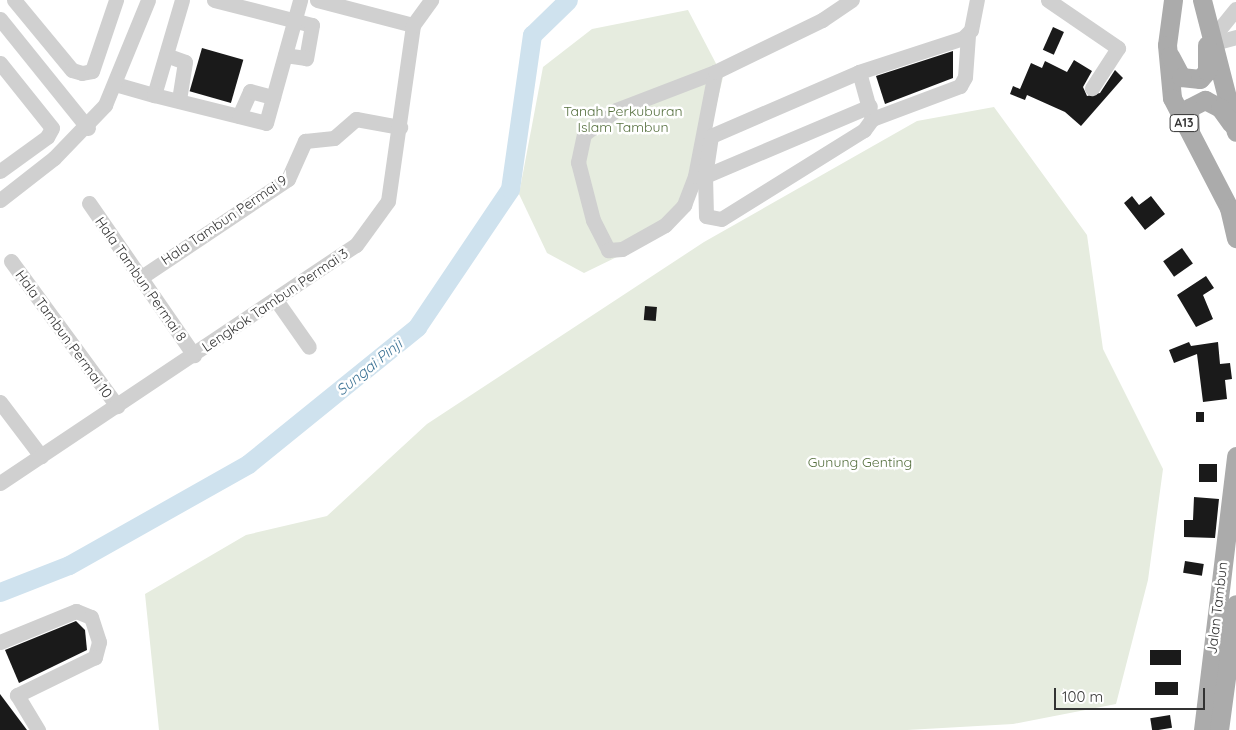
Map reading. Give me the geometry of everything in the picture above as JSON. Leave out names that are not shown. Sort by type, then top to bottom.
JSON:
[{"type":"main road","name":"A13","points":[[1173,0],[1167,46],[1172,98],[1193,144],[1229,208],[1236,238]]},
{"type":"main road","points":[[1167,46],[1181,76],[1200,79],[1208,60],[1204,6]]},
{"type":"main road","points":[[1204,6],[1236,131]]},
{"type":"main road","points":[[1193,144],[1187,120],[1195,102],[1212,101],[1236,131]]},
{"type":"main road","name":"Jalan Tambun","points":[[1203,730],[1236,456]]},
{"type":"main road","name":"Jalan Tambun","points":[[1219,730],[1236,604]]},
{"type":"street","points":[[14,0],[72,70],[82,73],[92,71],[116,0]]},
{"type":"street","points":[[0,200],[88,128],[115,84],[148,0]]},
{"type":"street","points":[[154,95],[182,0]]},
{"type":"street","points":[[214,0],[294,19],[313,26],[306,58],[285,55]]},
{"type":"street","points":[[115,84],[266,123],[300,0]]},
{"type":"street","points":[[317,0],[345,4],[413,25]]},
{"type":"street","name":"Lengkok Tambun Permai 3","points":[[0,483],[350,250],[380,214],[388,201],[413,25],[431,0]]},
{"type":"street","points":[[715,72],[695,176],[684,205],[665,225],[622,249],[608,250],[593,220],[578,162],[584,134],[616,110],[715,72],[822,20],[852,0]]},
{"type":"street","points":[[705,176],[871,113],[960,86],[968,35],[977,0]]},
{"type":"street","points":[[1048,0],[1118,48],[1092,88]]},
{"type":"street","points":[[1213,40],[1236,9]]},
{"type":"street","points":[[0,19],[88,128]]},
{"type":"street","points":[[858,72],[871,113],[864,130],[721,219],[710,220],[703,209],[705,176],[711,136],[858,72],[968,35]]},
{"type":"street","points":[[1213,40],[1236,37]]},
{"type":"street","points":[[166,55],[185,62],[179,101]]},
{"type":"street","points":[[0,171],[47,137],[52,128],[3,72]]},
{"type":"street","points":[[239,116],[250,91],[273,97]]},
{"type":"street","name":"Hala Tambun Permai 9","points":[[140,278],[288,179],[305,141],[334,138],[356,119],[400,127]]},
{"type":"street","name":"Hala Tambun Permai 8","points":[[89,203],[194,355]]},
{"type":"street","name":"Hala Tambun Permai 10","points":[[11,262],[117,406]]},
{"type":"street","points":[[276,300],[309,347]]},
{"type":"street","points":[[0,402],[41,456]]},
{"type":"street","points":[[0,642],[76,611],[91,617],[99,642],[95,657],[17,695],[38,730]]},
{"type":"green space","name":"Tanah Perkuburan Islam Tambun","points":[[688,10],[723,77],[694,199],[664,234],[584,273],[547,253],[519,194],[543,67],[592,29]]},
{"type":"green space","name":"Gunung Genting","points":[[994,107],[1087,235],[1103,349],[1163,469],[1148,580],[1116,704],[1013,724],[907,730],[159,730],[145,594],[246,535],[327,516],[427,424],[704,242],[917,121]]},
{"type":"building","points":[[1053,27],[1064,32],[1054,55],[1043,50]]},
{"type":"building","points":[[202,48],[243,60],[231,103],[190,91]]},
{"type":"building","points":[[953,51],[953,78],[885,104],[876,76]]},
{"type":"building","points":[[1074,60],[1092,71],[1083,87],[1087,96],[1100,93],[1115,70],[1123,78],[1081,126],[1065,112],[1027,95],[1025,100],[1010,94],[1013,86],[1020,89],[1031,63],[1042,68],[1045,61],[1067,72]]},
{"type":"building","points":[[1132,196],[1139,205],[1151,196],[1165,214],[1145,230],[1124,203]]},
{"type":"building","points":[[1182,248],[1193,264],[1174,277],[1163,261]]},
{"type":"building","points":[[1206,276],[1214,288],[1203,295],[1213,319],[1196,327],[1177,295]]},
{"type":"building","points":[[645,306],[657,307],[656,321],[644,320]]},
{"type":"building","points":[[1189,342],[1191,346],[1218,342],[1220,364],[1230,363],[1232,379],[1225,380],[1227,399],[1203,402],[1197,354],[1174,363],[1169,350]]},
{"type":"building","points":[[1196,412],[1204,412],[1204,422],[1196,422]]},
{"type":"building","points":[[1199,464],[1217,464],[1217,482],[1199,482]]},
{"type":"building","points":[[1194,497],[1219,499],[1215,538],[1184,537],[1184,520],[1193,520]]},
{"type":"building","points":[[1185,561],[1204,564],[1202,576],[1183,573]]},
{"type":"building","points":[[76,621],[85,630],[87,650],[19,683],[5,650]]},
{"type":"building","points":[[1150,650],[1181,650],[1181,665],[1150,665]]},
{"type":"building","points":[[1155,682],[1178,682],[1178,695],[1155,695]]},
{"type":"building","points":[[0,694],[27,730],[0,730]]},
{"type":"building","points":[[1170,715],[1172,728],[1152,730],[1150,718]]},
{"type":"waterway","name":"Sungai Pinji","points":[[0,592],[69,565],[248,464],[417,327],[510,189],[532,35],[568,0]]}]
